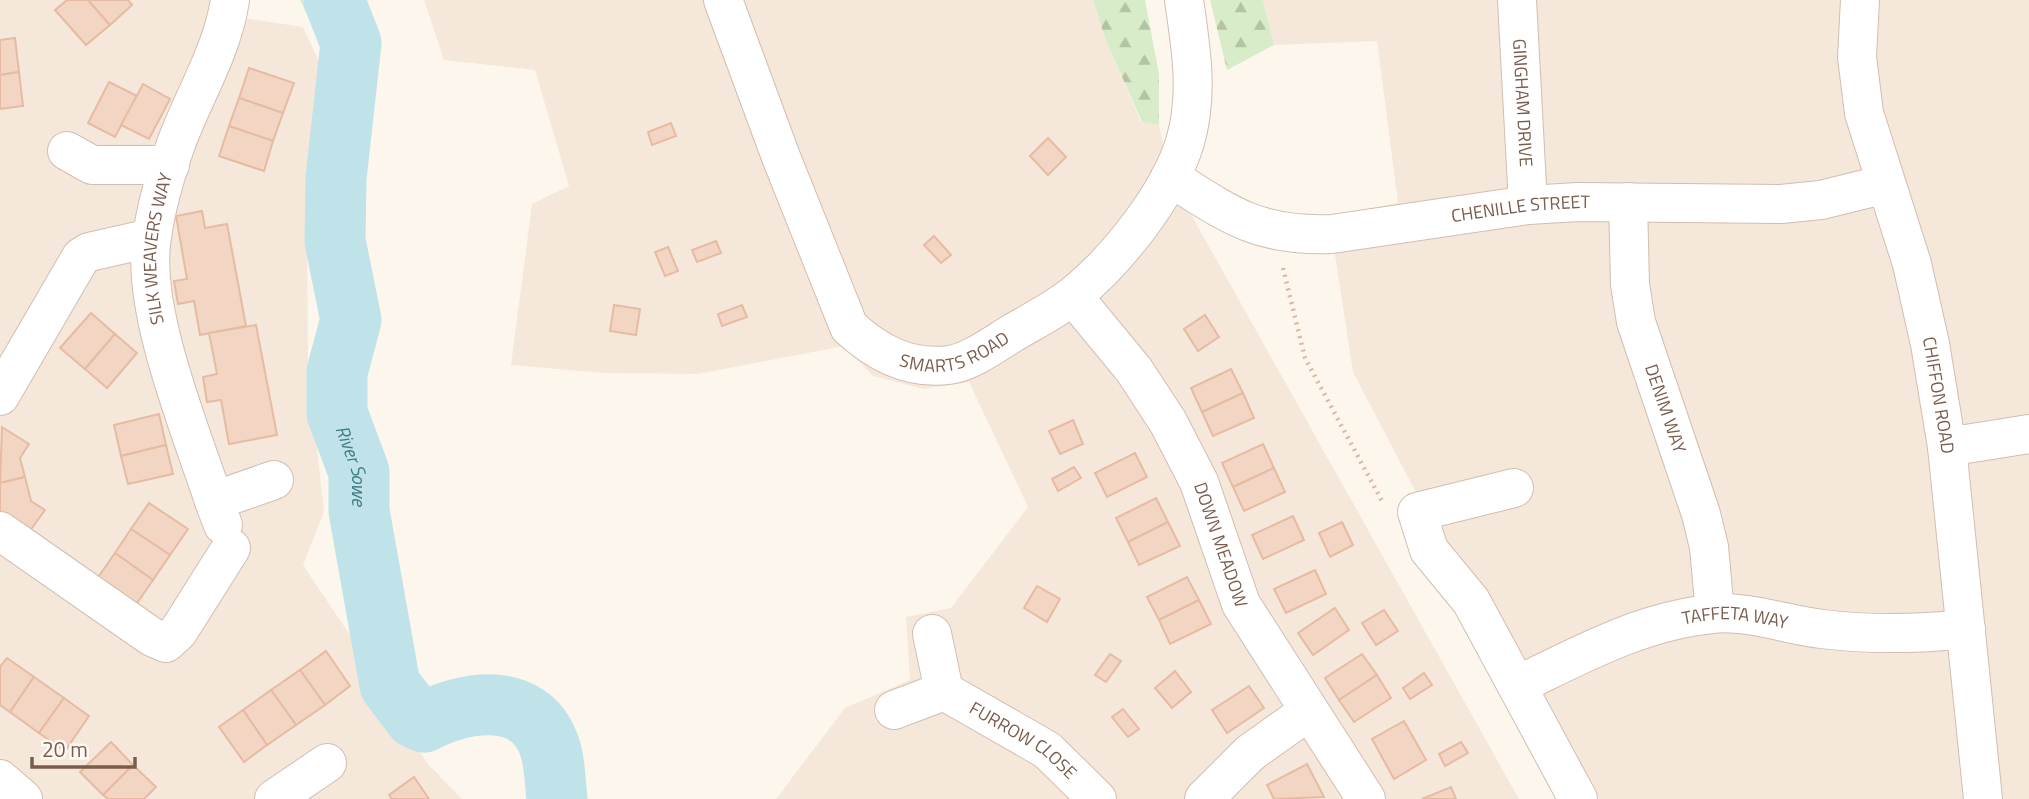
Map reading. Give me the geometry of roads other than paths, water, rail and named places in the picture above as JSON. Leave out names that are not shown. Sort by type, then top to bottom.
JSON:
[{"type":"street","name":"SILK WEAVERS WAY","points":[[0,531],[152,637],[166,643],[178,632],[235,559],[163,346],[151,272],[151,238],[170,165],[176,145],[226,30],[230,0]]},
{"type":"street","name":"SMARTS ROAD","points":[[723,0],[830,284],[849,327],[870,346],[894,359],[921,365],[951,365],[983,351],[1073,296],[1125,244],[1170,177],[1185,143],[1194,102],[1184,0]]},
{"type":"street","name":"GINGHAM DRIVE","points":[[1517,0],[1528,205]]},
{"type":"street","name":"CHIFFON ROAD","points":[[1860,0],[1857,57],[1864,113],[1912,264],[1947,447],[1983,799]]},
{"type":"street","points":[[67,151],[92,165],[170,165]]},
{"type":"street","name":"CHENILLE STREET","points":[[1170,177],[1242,221],[1274,232],[1332,234],[1528,205],[1628,202],[1781,204],[1821,200],[1886,184]]},
{"type":"street","name":"DENIM WAY","points":[[1628,202],[1630,284],[1636,322],[1701,514],[1709,547],[1715,613]]},
{"type":"street","points":[[0,396],[85,253],[151,238]]},
{"type":"street","name":"DOWN MEADOW","points":[[1073,296],[1134,370],[1168,422],[1199,482],[1241,604],[1366,799]]},
{"type":"street","points":[[1947,447],[2029,434]]},
{"type":"street","points":[[214,500],[274,480]]},
{"type":"street","points":[[1514,488],[1417,512],[1429,550],[1471,601],[1578,799]]},
{"type":"street","name":"TAFFETA WAY","points":[[1518,685],[1657,622],[1715,613],[1846,631],[1921,634],[1966,629]]},
{"type":"street","points":[[894,710],[944,691],[932,634]]},
{"type":"street","name":"FURROW CLOSE","points":[[944,691],[1046,750],[1097,799]]},
{"type":"street","points":[[1204,799],[1250,752],[1309,711]]},
{"type":"street","points":[[274,799],[327,763]]},
{"type":"street","points":[[0,779],[23,799]]},
{"type":"waterway","name":"River Sowe","points":[[334,0],[351,43],[336,178],[335,241],[351,320],[337,372],[337,413],[359,472],[359,511],[390,685],[415,718],[424,722],[458,709],[476,706],[494,705],[527,715],[540,727],[549,745],[557,799]]}]
